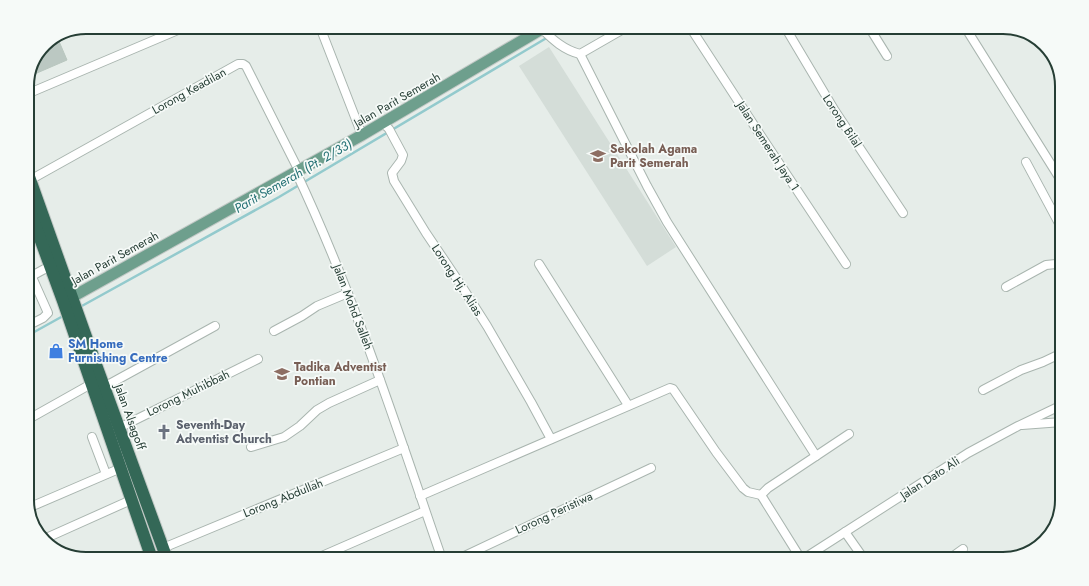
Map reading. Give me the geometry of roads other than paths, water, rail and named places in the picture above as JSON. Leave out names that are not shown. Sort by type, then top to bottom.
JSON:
[{"type":"highway","name":"Jalan Alsagoff","points":[[34,192],[76,325],[91,384],[121,468],[148,552]]},
{"type":"highway","name":"Jalan Alsagoff","points":[[34,222],[50,266],[68,302]]},
{"type":"highway","name":"Jalan Alsagoff","points":[[76,325],[104,387],[165,552]]},
{"type":"main road","name":"Jalan Parit Semerah","points":[[68,302],[298,174],[362,135],[386,126],[533,34]]},
{"type":"street","points":[[34,91],[168,34]]},
{"type":"street","points":[[323,34],[362,135]]},
{"type":"street","points":[[546,34],[565,48],[580,54],[647,186],[667,222],[816,456]]},
{"type":"street","points":[[580,54],[615,34]]},
{"type":"street","name":"Jalan Semerah Jaya 1","points":[[695,34],[846,264]]},
{"type":"street","name":"Lorong Bilal","points":[[789,34],[835,111],[904,212]]},
{"type":"street","points":[[873,34],[887,56]]},
{"type":"street","points":[[969,34],[1055,171]]},
{"type":"street","name":"Lorong Keadilan","points":[[34,173],[238,64],[243,64],[246,66],[306,193]]},
{"type":"street","name":"Lorong Hj. Alias","points":[[386,126],[403,155],[401,161],[392,173],[394,181],[487,326],[552,439]]},
{"type":"street","points":[[1026,162],[1055,216]]},
{"type":"street","name":"Jalan Mohd Salleh","points":[[306,193],[348,293],[440,552]]},
{"type":"street","points":[[539,264],[628,405]]},
{"type":"street","points":[[1006,287],[1046,265],[1055,264]]},
{"type":"street","points":[[34,274],[50,266]]},
{"type":"street","points":[[34,287],[48,314],[34,322]]},
{"type":"street","points":[[274,331],[317,306],[348,293]]},
{"type":"street","points":[[104,387],[215,326]]},
{"type":"street","points":[[983,390],[1021,370],[1055,356]]},
{"type":"street","name":"Lorong Muhibbah","points":[[118,428],[258,359]]},
{"type":"street","points":[[252,447],[284,437],[300,426],[317,410],[380,380]]},
{"type":"street","points":[[34,416],[91,384]]},
{"type":"street","points":[[420,496],[628,405],[672,388],[743,488],[748,492],[761,495],[798,552]]},
{"type":"street","name":"Jalan Dato Ali","points":[[813,552],[968,453],[1055,408]]},
{"type":"street","points":[[1018,426],[1055,423]]},
{"type":"street","points":[[761,495],[768,488],[849,434]]},
{"type":"street","points":[[92,437],[106,474]]},
{"type":"street","name":"Lorong Abdullah","points":[[167,552],[404,448]]},
{"type":"street","points":[[34,505],[121,468]]},
{"type":"street","name":"Lorong Peristiwa","points":[[473,552],[651,468]]},
{"type":"street","points":[[50,537],[131,500]]},
{"type":"street","points":[[331,552],[425,511]]},
{"type":"street","points":[[845,532],[859,552]]},
{"type":"street","points":[[959,552],[963,549]]},
{"type":"waterway","name":"Parit Semerah (Pt. 2/33)","points":[[80,307],[279,197],[553,34]]},
{"type":"waterway","name":"Parit Semerah (Pt. 2/33)","points":[[34,332],[63,316]]},
{"type":"place","name":"Sekolah Agama Parit Semerah","points":[[598,156]]},
{"type":"place","name":"SM Home Furnishing Centre","points":[[56,351]]},
{"type":"place","name":"Tadika Adventist Pontian","points":[[282,374]]},
{"type":"place","name":"Seventh-Day Adventist Church","points":[[164,432]]}]
